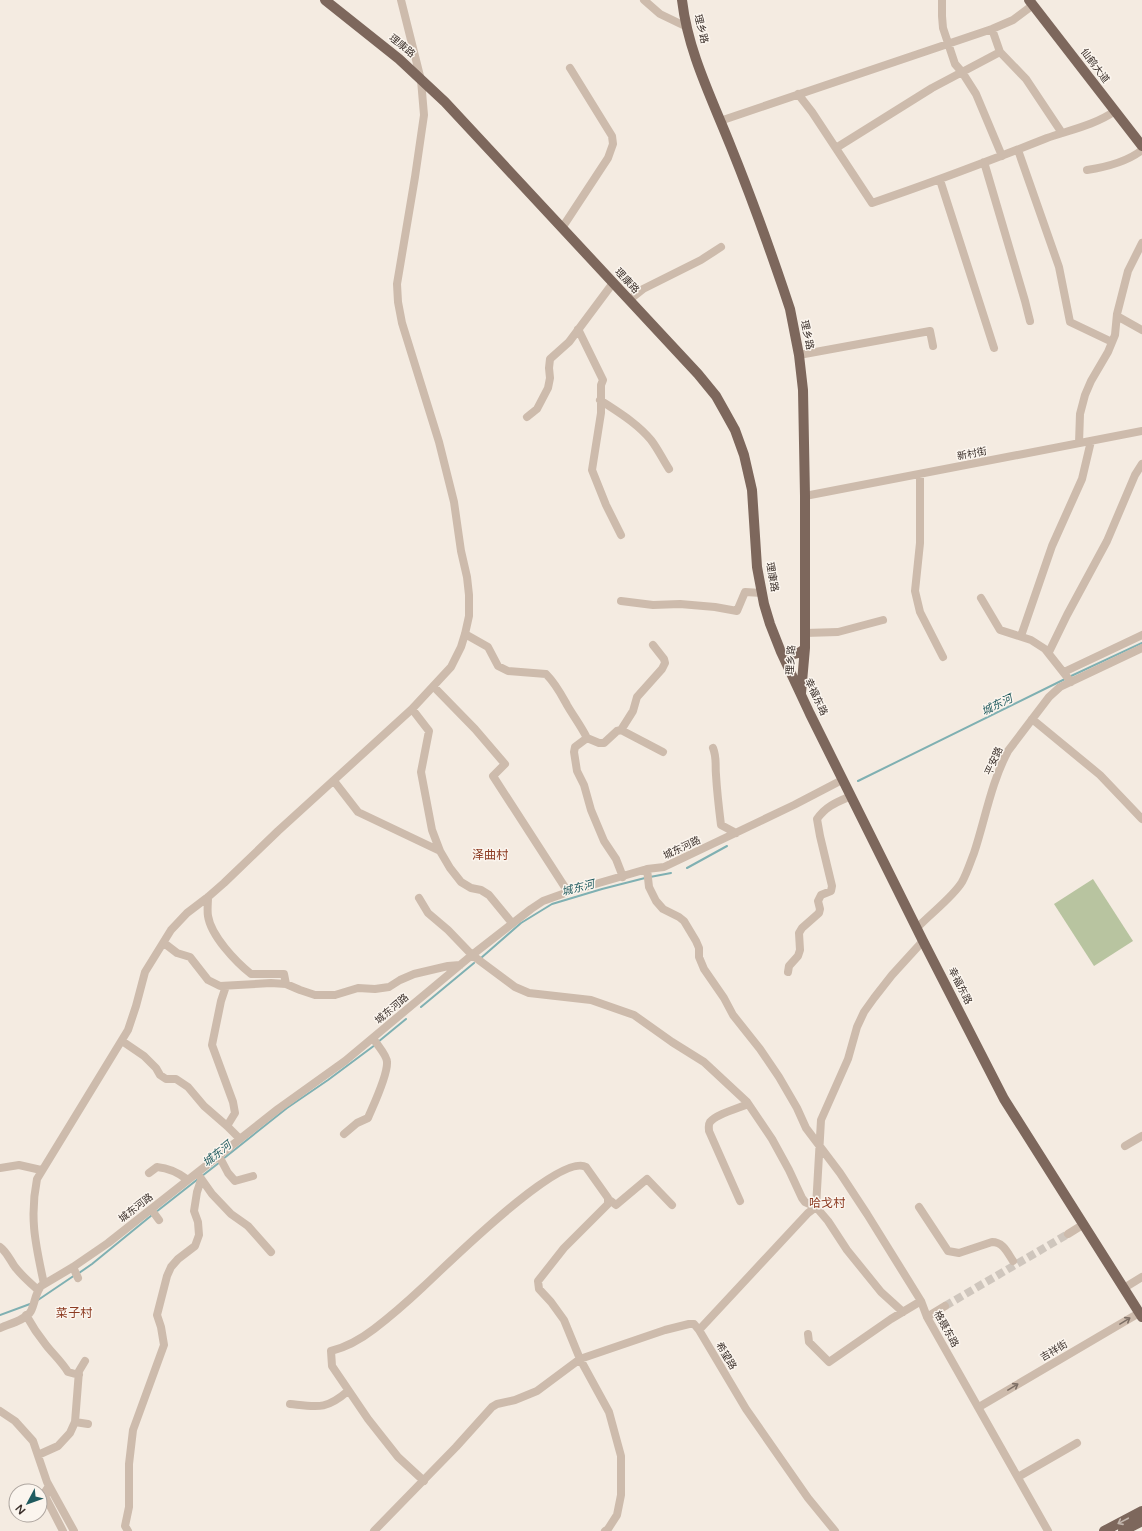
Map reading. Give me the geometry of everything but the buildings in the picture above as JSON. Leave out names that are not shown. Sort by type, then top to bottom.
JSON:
[{"type":"main road","name":"理康路","points":[[325,0],[400,59],[445,102],[716,396],[731,422],[744,455],[752,490],[757,567],[770,624],[781,652]]},
{"type":"main road","name":"理乡路","points":[[682,0],[687,27],[700,70],[783,288],[799,355],[803,390],[806,496],[805,648],[801,693]]},
{"type":"main road","name":"仙鹤大道","points":[[1031,2],[1142,146]]},
{"type":"main road","points":[[781,652],[793,654],[801,652],[805,648]]},
{"type":"main road","name":"幸福东路","points":[[781,652],[842,780],[1004,1099],[1140,1315]]},
{"type":"main road","points":[[1104,1531],[1142,1511]]},
{"type":"main road","points":[[1123,1531],[1142,1521]]},
{"type":"street","points":[[0,1328],[31,1312],[41,1287],[33,1223],[36,1179],[122,1041],[133,1017],[145,972],[171,930],[187,913],[208,897],[434,687],[451,667],[465,634],[469,616],[469,595],[454,502],[439,442],[402,323],[398,302],[397,284],[413,193],[424,115],[421,80],[401,0]]},
{"type":"street","points":[[644,0],[660,14],[687,27]]},
{"type":"street","points":[[942,0],[943,28],[955,64],[976,94],[1002,156]]},
{"type":"street","points":[[720,121],[992,29],[1013,20],[1031,2]]},
{"type":"street","points":[[992,29],[1000,52],[1026,79],[1062,132]]},
{"type":"street","points":[[836,148],[932,88],[1000,52]]},
{"type":"street","points":[[562,228],[608,158],[613,144],[612,136],[570,68]]},
{"type":"street","points":[[798,94],[812,112],[872,203],[940,180],[1062,132],[1100,120],[1115,111]]},
{"type":"street","points":[[1018,150],[1047,229],[1059,267],[1070,322],[1112,342]]},
{"type":"street","points":[[1087,170],[1100,168],[1131,158],[1142,150]]},
{"type":"street","points":[[984,162],[1026,301],[1030,322]]},
{"type":"street","points":[[940,180],[994,348]]},
{"type":"street","points":[[1079,444],[1080,414],[1085,395],[1090,381],[1101,365],[1115,335],[1117,316],[1128,271],[1142,243]]},
{"type":"street","points":[[629,300],[643,289],[701,260],[722,247]]},
{"type":"street","points":[[527,417],[537,409],[548,388],[550,378],[550,359],[569,342],[613,283]]},
{"type":"street","points":[[1117,316],[1142,330]]},
{"type":"street","points":[[578,329],[603,380],[601,385],[600,400],[601,413],[592,470],[606,505],[621,535]]},
{"type":"street","points":[[799,355],[930,331],[933,346]]},
{"type":"street","points":[[600,400],[633,422],[645,433],[652,441],[669,469]]},
{"type":"street","name":"新村街","points":[[806,496],[1142,431]]},
{"type":"street","points":[[1021,636],[1052,546],[1082,479],[1091,441]]},
{"type":"street","points":[[1049,652],[1107,541],[1135,475],[1142,464]]},
{"type":"street","points":[[920,474],[920,543],[915,591],[920,612],[943,657]]},
{"type":"street","points":[[621,601],[653,605],[680,604],[715,607],[737,611],[744,592],[762,593]]},
{"type":"street","points":[[981,598],[1000,630],[1021,636],[1039,644],[1049,652],[1068,677],[1142,635]]},
{"type":"street","points":[[804,633],[838,632],[883,620]]},
{"type":"street","points":[[465,634],[488,647],[498,666],[508,671],[546,674],[562,693],[587,738],[599,743],[604,743],[617,731],[621,730],[633,711],[637,697],[664,666],[664,659],[653,645]]},
{"type":"street","name":"平安路","points":[[917,928],[964,879],[1002,764],[1008,751],[1052,694],[1068,677],[1142,648]]},
{"type":"street","points":[[434,687],[475,729],[504,764],[493,776],[568,892]]},
{"type":"street","points":[[412,709],[429,731],[421,772],[432,830],[440,851],[450,868],[461,882],[471,888],[481,890],[489,895],[512,923]]},
{"type":"street","points":[[1032,719],[1100,775],[1142,819]]},
{"type":"street","points":[[621,730],[663,752]]},
{"type":"street","points":[[587,738],[575,747],[574,752],[577,771],[584,785],[591,810],[604,841],[616,859],[623,877]]},
{"type":"street","points":[[713,748],[717,762],[715,773],[721,825],[736,833]]},
{"type":"street","name":"城东河路","points":[[41,1287],[75,1272],[108,1243],[188,1180],[200,1176],[221,1160],[240,1139],[278,1109],[345,1061],[460,965],[474,957],[512,923],[543,901],[568,892],[623,877],[648,875],[842,780]]},
{"type":"street","points":[[334,781],[358,812],[440,851]]},
{"type":"street","points":[[788,972],[788,966],[798,956],[800,950],[799,933],[802,928],[819,913],[820,908],[818,901],[821,895],[831,891],[832,886],[817,819],[822,811],[851,796]]},
{"type":"street","name":"格聂东路","points":[[648,875],[653,896],[659,906],[679,917],[684,922],[696,941],[699,957],[704,969],[734,1015],[774,1070],[797,1108],[802,1122],[819,1143],[868,1214],[921,1301],[927,1317],[1048,1531]]},
{"type":"street","points":[[208,897],[208,917],[216,936],[227,951],[251,974],[284,974],[286,984]]},
{"type":"street","points":[[419,898],[428,913],[448,930],[474,957],[515,987],[529,993],[591,1000],[634,1015],[672,1042],[704,1062],[732,1087],[748,1104],[772,1139],[805,1202],[816,1207],[881,1292],[904,1312]]},
{"type":"street","points":[[816,1207],[821,1120],[842,1073],[854,1034],[864,1012],[892,975],[923,941]]},
{"type":"street","points":[[164,943],[177,953],[190,957],[208,980],[220,986],[271,983],[286,984],[315,995],[335,995],[358,988],[375,989],[389,987],[414,974],[448,966],[460,965]]},
{"type":"street","points":[[226,986],[212,1045],[233,1102],[235,1112],[227,1126]]},
{"type":"street","points":[[344,1134],[357,1123],[368,1118],[380,1089],[387,1063],[373,1038]]},
{"type":"street","points":[[122,1041],[144,1056],[156,1068],[160,1075],[166,1079],[176,1079],[188,1087],[204,1106],[240,1139]]},
{"type":"street","points":[[740,1201],[709,1131],[709,1123],[714,1118],[748,1104]]},
{"type":"street","points":[[1125,1146],[1142,1136]]},
{"type":"street","points":[[221,1160],[235,1181],[253,1176]]},
{"type":"street","points":[[0,1168],[19,1165],[41,1170]]},
{"type":"street","points":[[424,1481],[387,1444],[348,1391],[332,1366],[331,1352],[350,1344],[373,1330],[422,1288],[498,1217],[530,1192],[562,1171],[575,1166],[584,1166],[608,1198],[609,1202]]},
{"type":"street","points":[[149,1174],[157,1167],[166,1168],[182,1175],[188,1180]]},
{"type":"street","points":[[200,1176],[231,1214],[248,1226],[271,1252]]},
{"type":"street","points":[[128,1531],[125,1526],[129,1507],[129,1464],[133,1430],[164,1345],[157,1315],[167,1276],[171,1267],[178,1259],[195,1246],[199,1235],[198,1222],[194,1211],[200,1176]]},
{"type":"street","points":[[609,1202],[616,1205],[647,1179],[672,1205]]},
{"type":"street","points":[[607,1530],[617,1515],[620,1495],[621,1456],[609,1412],[580,1359],[564,1320],[539,1290],[538,1281],[564,1248],[607,1206],[609,1202]]},
{"type":"street","points":[[374,1531],[424,1481],[492,1407],[537,1391],[580,1359],[688,1324],[694,1324],[699,1330],[808,1213],[816,1207]]},
{"type":"street","points":[[919,1207],[948,1251],[959,1253],[995,1242],[1002,1244],[1013,1261]]},
{"type":"street","points":[[151,1209],[159,1220]]},
{"type":"street","points":[[1068,1234],[1084,1224]]},
{"type":"street","points":[[0,1247],[5,1251],[16,1268],[28,1282],[41,1287]]},
{"type":"street","points":[[1124,1288],[1142,1277]]},
{"type":"street","points":[[808,1334],[809,1342],[829,1362],[891,1319],[921,1301]]},
{"type":"street","points":[[927,1317],[945,1306]]},
{"type":"street","points":[[26,1315],[47,1346],[61,1360],[68,1372],[79,1375]]},
{"type":"street","name":"吉祥街","points":[[979,1407],[1140,1315]]},
{"type":"street","name":"希望路","points":[[699,1330],[750,1415],[808,1498],[835,1531]]},
{"type":"street","points":[[38,1455],[58,1446],[70,1433],[75,1422],[79,1371],[85,1361]]},
{"type":"street","points":[[290,1404],[317,1407],[322,1406],[333,1402],[348,1391]]},
{"type":"street","points":[[0,1411],[10,1417],[33,1441],[49,1486],[74,1531]]},
{"type":"street","points":[[75,1422],[88,1424]]},
{"type":"street","points":[[1018,1477],[1077,1443]]},
{"type":"street","points":[[49,1486],[45,1492],[46,1498],[63,1531]]},
{"type":"green space","points":[[1093,879],[1133,941],[1094,966],[1054,904]]},
{"type":"waterway","name":"城东河","points":[[1069,677],[1142,643]]},
{"type":"waterway","name":"城东河","points":[[858,781],[1065,679]]},
{"type":"waterway","name":"城东河","points":[[687,868],[727,846]]},
{"type":"waterway","name":"城东河","points":[[650,877],[671,873]]},
{"type":"waterway","name":"城东河","points":[[481,958],[521,923],[552,904],[645,878]]},
{"type":"waterway","name":"城东河","points":[[421,1007],[474,963]]},
{"type":"waterway","name":"城东河","points":[[378,1042],[406,1019]]},
{"type":"waterway","name":"城东河","points":[[223,1159],[287,1108],[375,1045]]},
{"type":"waterway","name":"城东河","points":[[202,1176],[220,1162]]},
{"type":"waterway","name":"城东河","points":[[156,1212],[198,1179]]},
{"type":"waterway","name":"城东河","points":[[79,1273],[152,1215]]},
{"type":"waterway","name":"城东河","points":[[38,1300],[75,1275]]},
{"type":"waterway","name":"城东河","points":[[0,1315],[30,1304]]},
{"type":"tunnel","points":[[945,1306],[1068,1234]]},
{"type":"district","name":"泽曲村","points":[[490,855]]},
{"type":"district","name":"哈戈村","points":[[827,1203]]},
{"type":"district","name":"菜子村","points":[[74,1313]]}]
